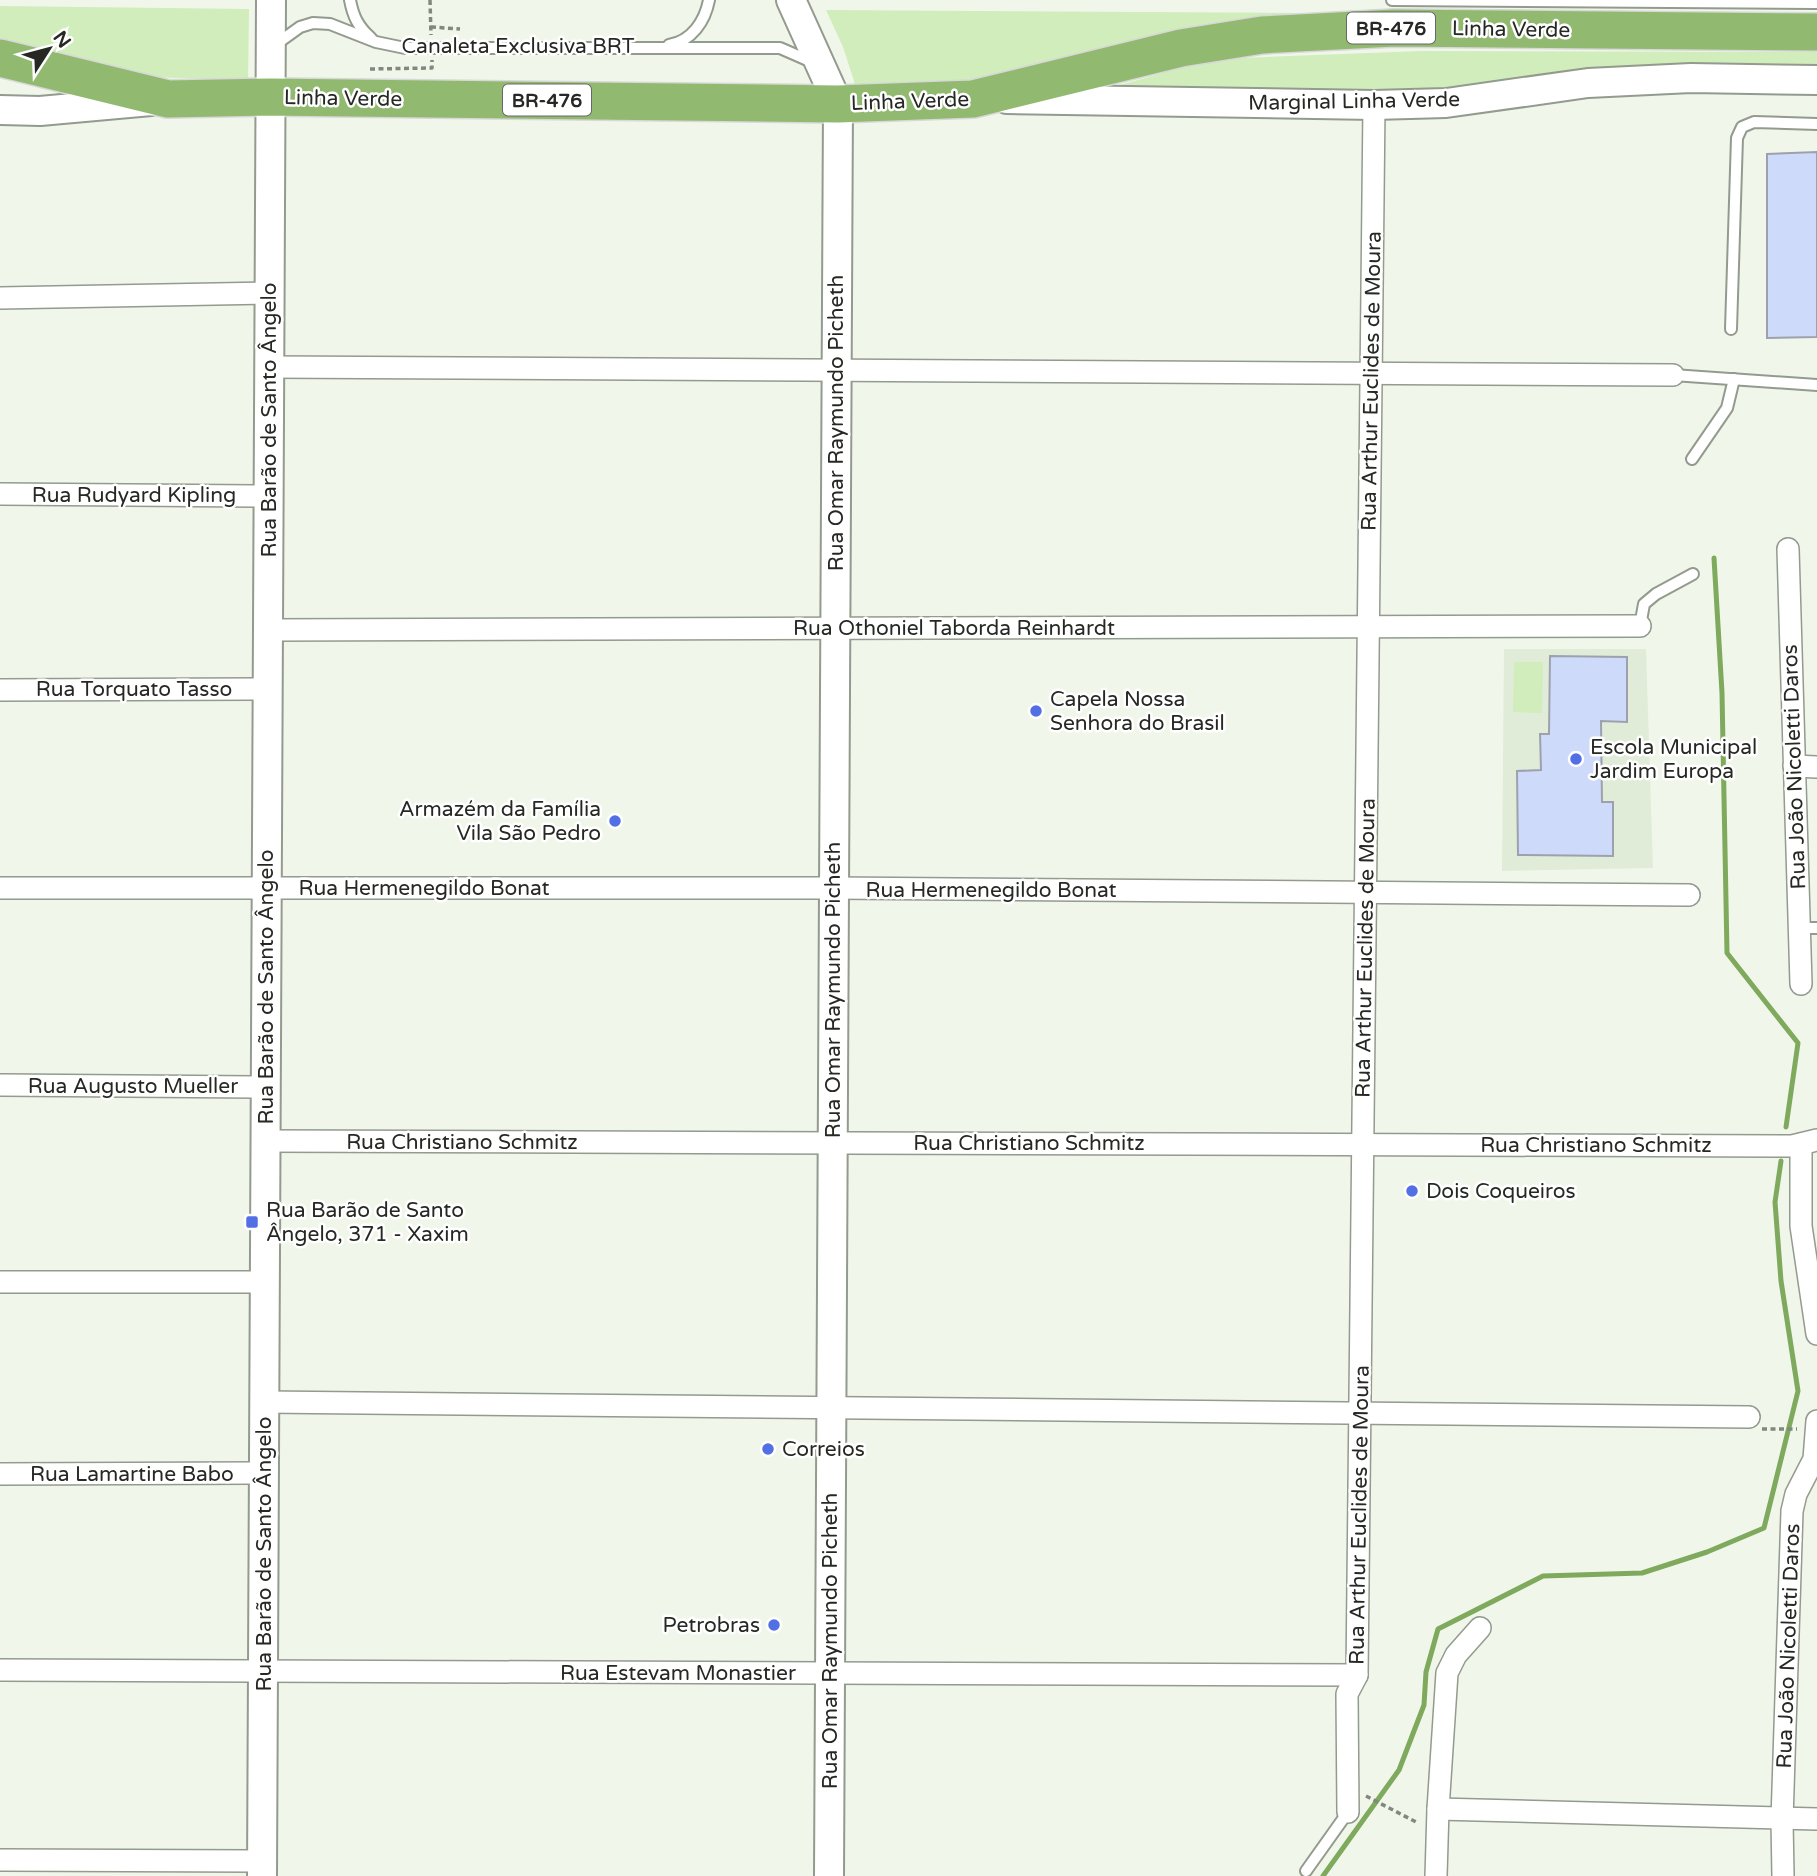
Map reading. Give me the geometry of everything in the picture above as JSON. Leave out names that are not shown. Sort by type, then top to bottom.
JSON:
[{"type":"highway","name":"Linha Verde","points":[[0,58],[168,99],[270,97],[838,104],[973,99],[1181,48],[1262,35],[1394,28],[1817,32]]},
{"type":"main road","name":"Rua Barão de Santo Ângelo","points":[[262,1868],[271,0]]},
{"type":"main road","points":[[791,0],[838,104]]},
{"type":"main road","name":"Marginal Linha Verde","points":[[973,99],[1374,105],[1446,103],[1588,83],[1691,78],[1817,80]]},
{"type":"main road","points":[[0,110],[40,111],[168,99]]},
{"type":"main road","name":"Rua Omar Raymundo Picheth","points":[[829,1876],[838,104]]},
{"type":"street","name":"Rua Arthur Euclides de Moura","points":[[1348,1812],[1356,1792],[1347,1694],[1357,1675],[1374,105]]},
{"type":"street","points":[[0,298],[270,293]]},
{"type":"street","points":[[269,367],[1673,374]]},
{"type":"street","name":"Rua Rudyard Kipling","points":[[0,494],[269,496]]},
{"type":"street","name":"Rua João Nicoletti Daros","points":[[1788,550],[1794,766],[1808,928],[1801,984]]},
{"type":"street","name":"Rua Othoniel Taborda Reinhardt","points":[[268,630],[1640,626]]},
{"type":"street","name":"Rua Torquato Tasso","points":[[0,690],[268,689]]},
{"type":"street","points":[[1794,766],[1817,767]]},
{"type":"street","name":"Rua Hermenegildo Bonat","points":[[0,888],[833,888],[1689,895]]},
{"type":"street","name":"Rua Augusto Mueller","points":[[0,1085],[266,1087]]},
{"type":"street","name":"Rua Christiano Schmitz","points":[[265,1141],[1803,1143]]},
{"type":"street","points":[[1803,1143],[1801,1226],[1816,1327]]},
{"type":"street","points":[[0,1282],[265,1282]]},
{"type":"street","points":[[264,1402],[1360,1413],[1755,1423]]},
{"type":"street","name":"Rua João Nicoletti Daros","points":[[1783,1876],[1782,1820],[1792,1511],[1796,1494],[1815,1459],[1809,1425]]},
{"type":"street","name":"Rua Lamartine Babo","points":[[0,1474],[264,1473]]},
{"type":"street","points":[[1436,1876],[1447,1673],[1456,1655],[1480,1629]]},
{"type":"street","name":"Rua Estevam Monastier","points":[[0,1670],[1357,1675]]},
{"type":"street","points":[[1438,1818],[1817,1819]]},
{"type":"street","points":[[0,1860],[262,1868]]},
{"type":"lane","name":"Canaleta Exclusiva BRT","points":[[350,0],[353,15],[362,31],[376,42]]},
{"type":"lane","name":"Canaleta Exclusiva BRT","points":[[660,47],[689,37],[700,26],[709,0]]},
{"type":"lane","points":[[1392,0],[1817,3]]},
{"type":"lane","name":"Canaleta Exclusiva BRT","points":[[270,49],[300,27],[313,23],[330,24],[376,42],[405,48],[780,48],[821,66]]},
{"type":"lane","points":[[1731,329],[1737,138],[1742,127],[1754,122],[1817,124]]},
{"type":"lane","points":[[1673,374],[1817,385]]},
{"type":"lane","points":[[1692,459],[1727,408],[1734,379]]},
{"type":"lane","points":[[1640,626],[1644,604],[1656,594],[1693,574]]},
{"type":"lane","points":[[1306,1871],[1348,1812]]},
{"type":"path","points":[[366,69],[432,68],[430,0]]},
{"type":"path","points":[[431,27],[460,29]]},
{"type":"path","points":[[1755,1423],[1809,1425]]},
{"type":"path","points":[[1356,1792],[1415,1823],[1438,1818]]},
{"type":"shaded area","name":"Escola Municipal Jardim Europa","points":[[1504,649],[1646,649],[1653,868],[1502,871]]},
{"type":"green space","points":[[0,6],[249,9],[248,81],[153,77],[0,44]]},
{"type":"green space","points":[[826,10],[1293,13],[1293,21],[977,80],[905,85],[855,84],[843,47]]},
{"type":"green space","points":[[1421,51],[1817,52],[1817,73],[1573,70],[1478,86],[1363,95],[1109,88],[1213,59]]},
{"type":"green space","points":[[1514,662],[1543,662],[1542,713],[1513,712]]},
{"type":"building","points":[[1817,152],[1817,337],[1767,338],[1767,154]]},
{"type":"building","points":[[1550,656],[1627,657],[1627,722],[1601,721],[1602,802],[1613,802],[1613,856],[1518,855],[1517,771],[1541,770],[1540,734],[1549,734]]},
{"type":"waterway","points":[[1714,558],[1722,693],[1727,953],[1798,1043],[1786,1127]]},
{"type":"waterway","points":[[1323,1876],[1399,1770],[1424,1705],[1426,1672],[1438,1629],[1543,1576],[1642,1573],[1707,1552],[1764,1528],[1798,1391],[1781,1281],[1775,1202],[1781,1161]]},
{"type":"place","name":"Capela Nossa Senhora do Brasil","points":[[1036,711]]},
{"type":"place","name":"Escola Municipal Jardim Europa","points":[[1576,759]]},
{"type":"place","name":"Armazém da Família Vila São Pedro","points":[[615,821]]},
{"type":"place","name":"Dois Coqueiros","points":[[1412,1191]]},
{"type":"place","name":"Rua Barão de Santo Ângelo, 371 - Xaxim","points":[[252,1222]]},
{"type":"place","name":"Correios","points":[[768,1449]]},
{"type":"place","name":"Petrobras","points":[[774,1625]]}]
